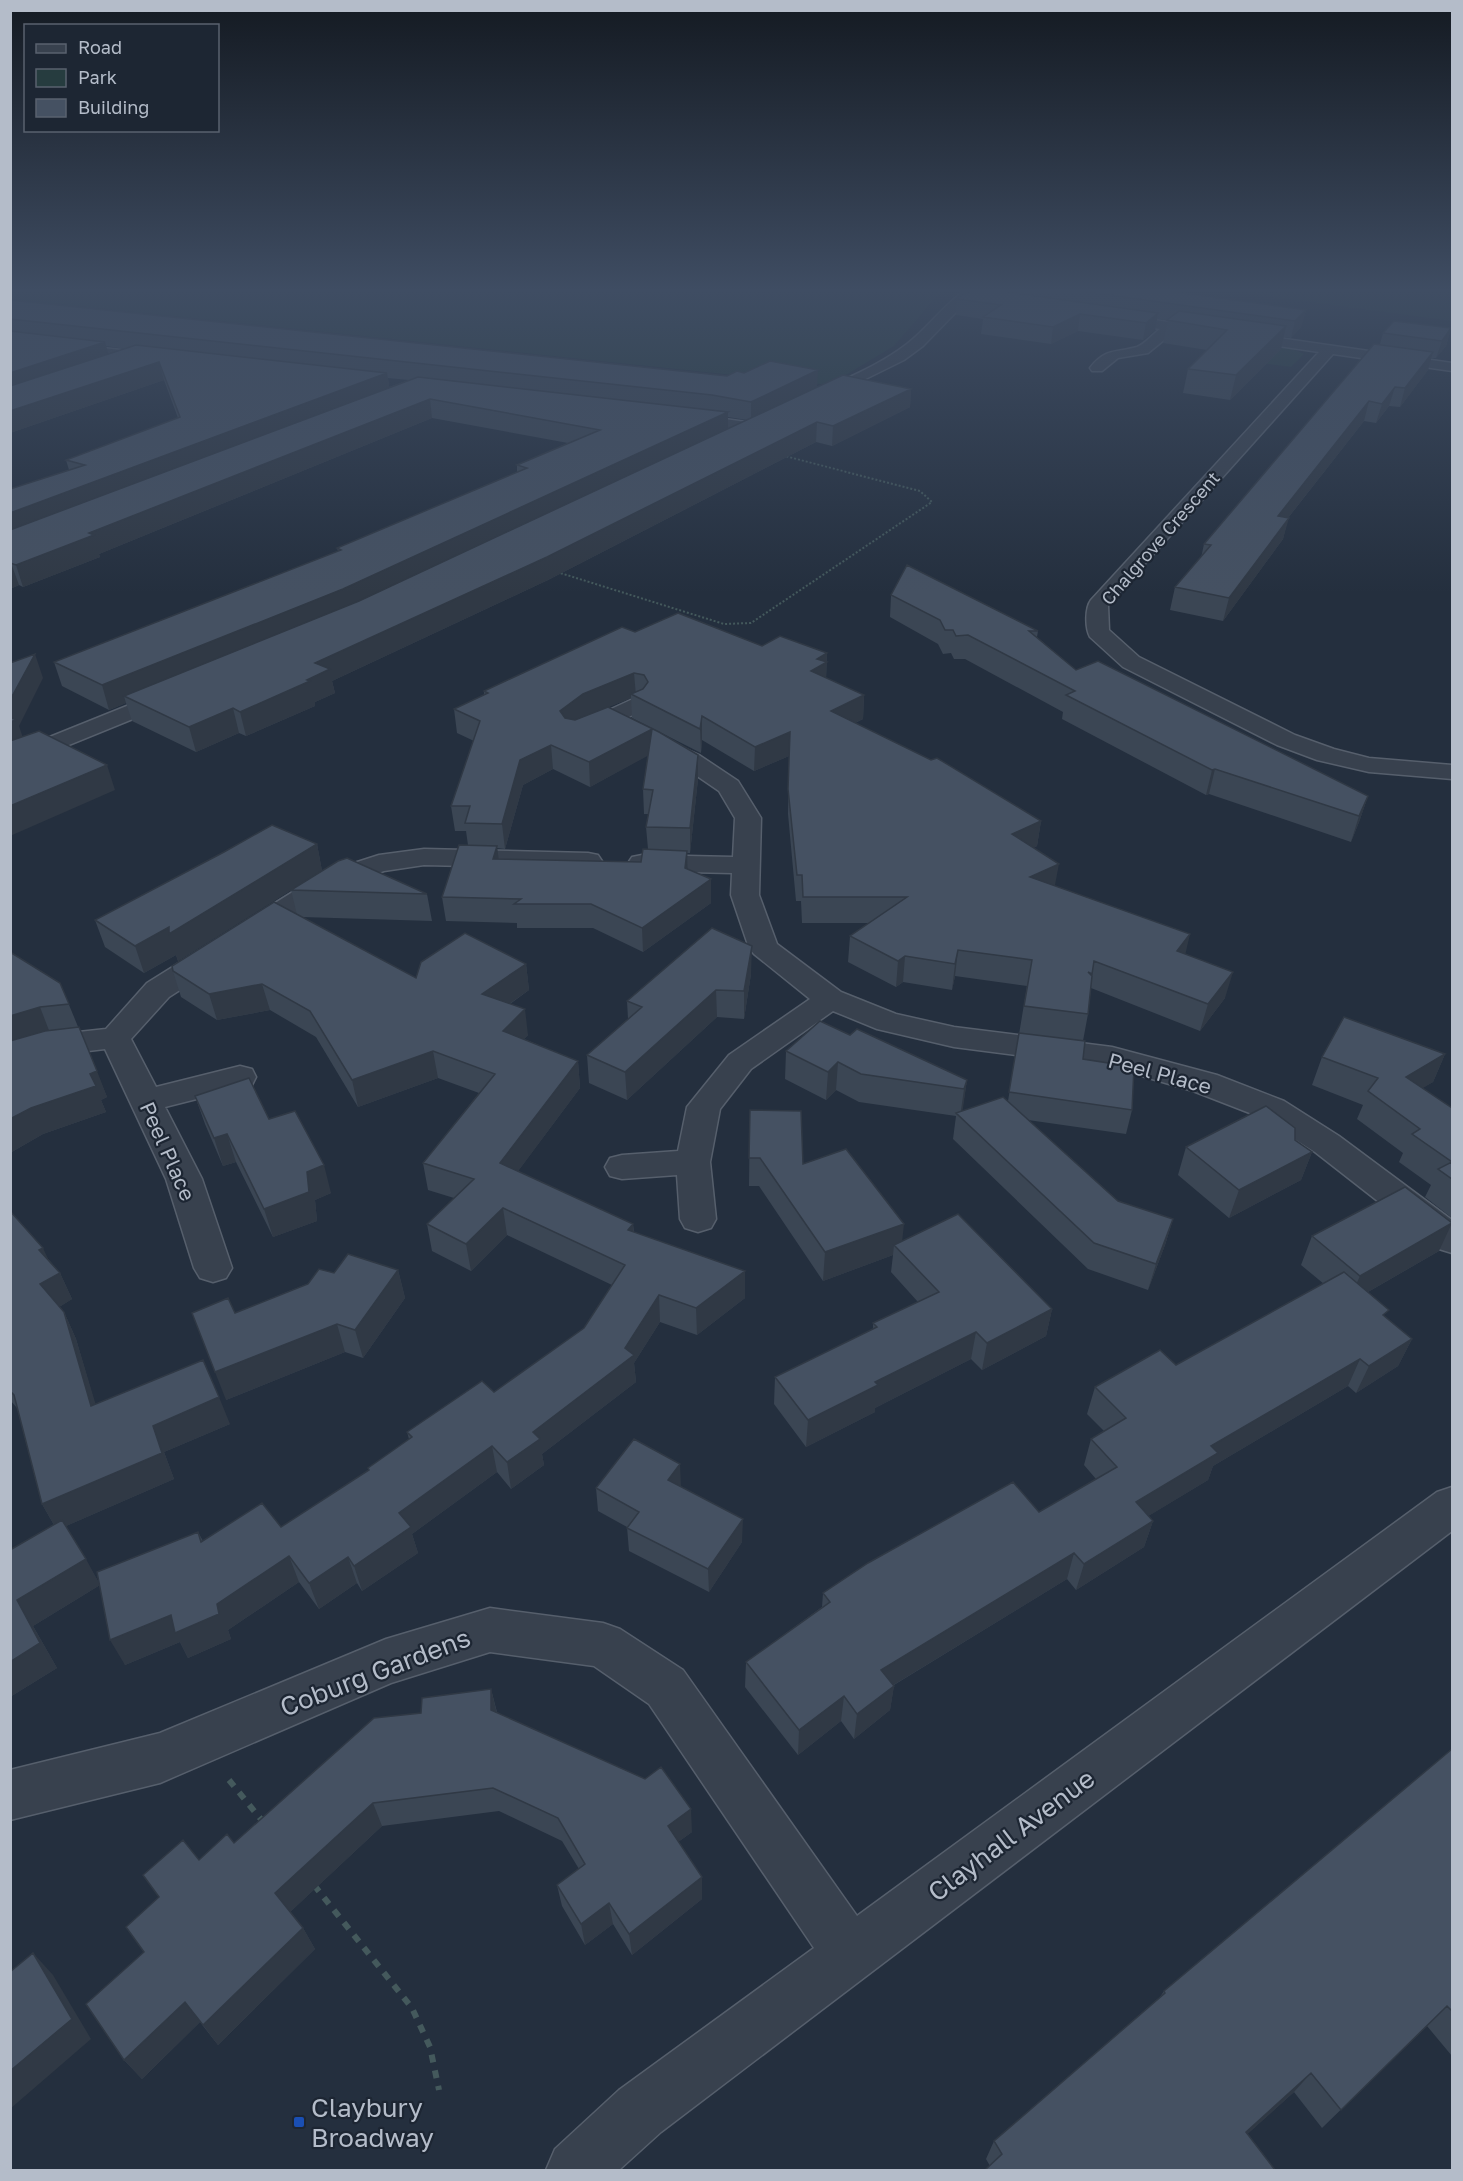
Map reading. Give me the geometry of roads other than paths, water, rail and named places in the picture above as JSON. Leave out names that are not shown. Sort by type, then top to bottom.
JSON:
[{"type":"street","points":[[802,404],[832,390]]},
{"type":"street","name":"Chalgrove Crescent","points":[[1293,390],[1098,604],[1098,632],[1131,662],[1287,740],[1326,755],[1369,765],[1452,772]]},
{"type":"street","points":[[665,416],[753,428]]},
{"type":"street","points":[[726,440],[772,419]]},
{"type":"street","points":[[10,762],[183,690]]},
{"type":"street","name":"Peel Place","points":[[576,735],[622,712],[729,786],[748,818],[746,896],[764,948],[830,999],[888,1022],[954,1037],[1112,1057],[1205,1083],[1282,1115],[1327,1144],[1452,1239]]},
{"type":"street","points":[[10,1060],[51,1045],[116,1038],[158,990],[333,879],[379,863],[424,857],[746,865]]},
{"type":"street","points":[[698,1219],[693,1162],[704,1107],[740,1062],[830,999]]},
{"type":"street","name":"Peel Place","points":[[116,1038],[184,1179],[213,1268]]},
{"type":"street","points":[[145,1101],[240,1077]]},
{"type":"street","points":[[622,1167],[693,1162]]},
{"type":"street","name":"Clayhall Avenue","points":[[576,2170],[640,2110],[1452,1506]]},
{"type":"street","name":"Coburg Gardens","points":[[10,1795],[160,1758],[386,1662],[490,1630],[603,1645],[666,1687],[851,1955]]},
{"type":"place","name":"Claybury Broadway","points":[[299,2122]]}]
